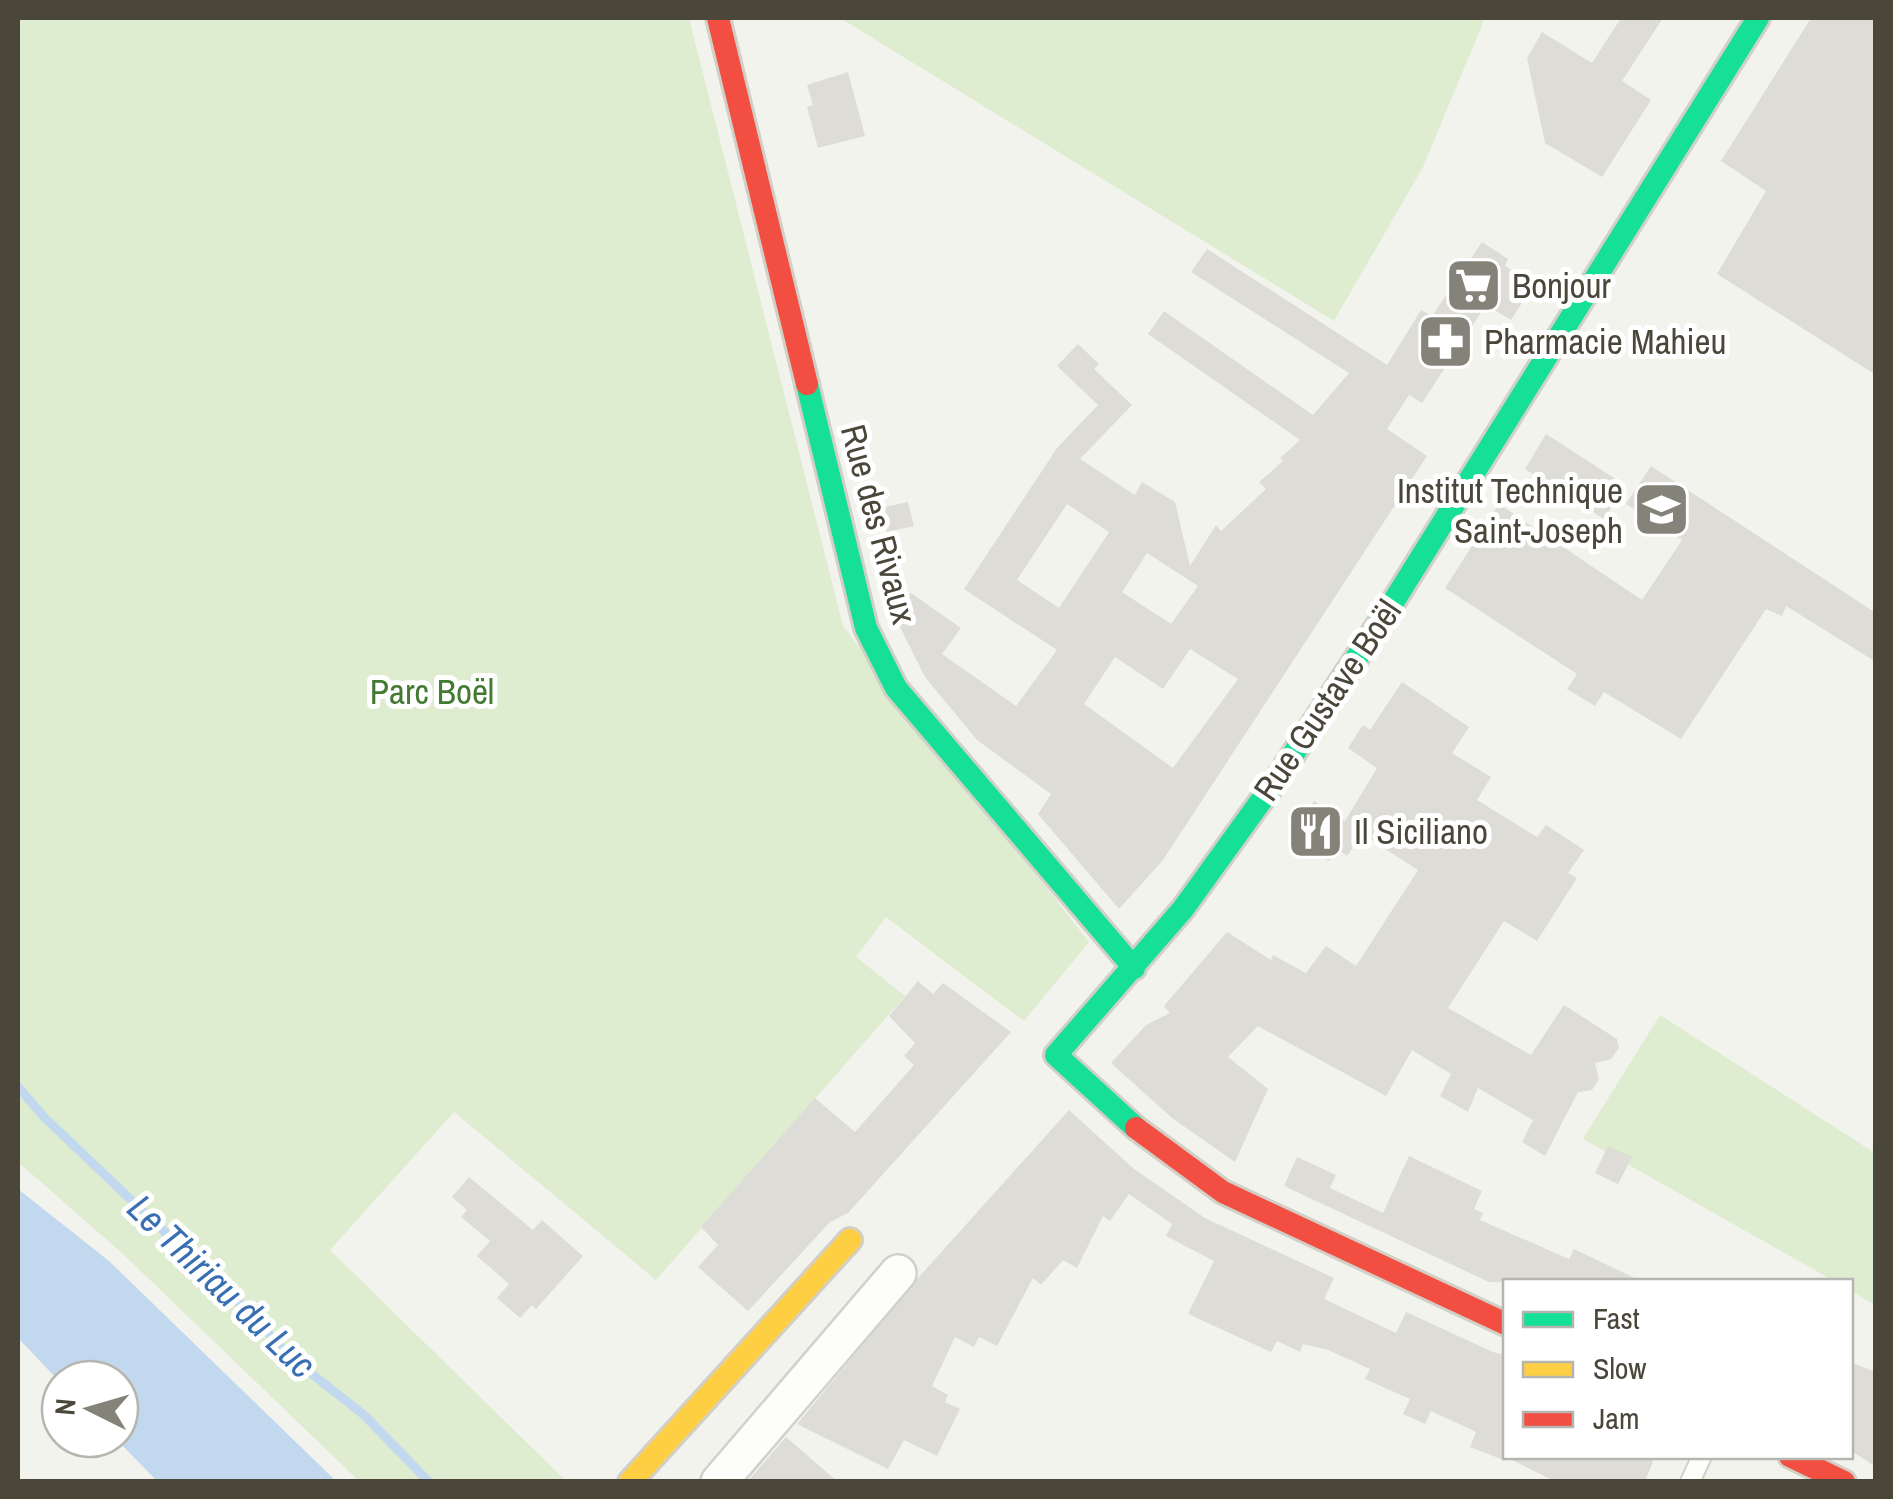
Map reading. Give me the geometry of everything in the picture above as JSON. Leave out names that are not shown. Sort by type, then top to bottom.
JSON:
[{"type":"main road","name":"Rue des Rivaux","points":[[718,18],[866,628],[896,688],[912,710],[1134,968]]},
{"type":"main road","name":"Rue Gustave Boël","points":[[1503,1323],[1223,1192],[1152,1143],[1056,1055],[1182,909],[1279,776],[1392,604],[1758,18]]},
{"type":"main road","points":[[630,1482],[850,1240]]},
{"type":"main road","points":[[1796,1459],[1844,1482]]},
{"type":"street","points":[[719,1482],[898,1273]]},
{"type":"lane","points":[[1690,1482],[1701,1459]]},
{"type":"green space","name":"Parc Boël","points":[[18,18],[689,18],[843,626],[1089,942],[1024,1021],[886,917],[856,957],[905,996],[656,1280],[454,1112],[330,1250],[566,1481],[359,1481],[123,1254],[18,1162]]},
{"type":"green space","points":[[840,18],[1485,18],[1423,167],[1334,321]]},
{"type":"green space","points":[[1660,1015],[1875,1153],[1875,1305],[1853,1292],[1853,1279],[1830,1279],[1583,1139]]},
{"type":"water","points":[[18,1189],[109,1261],[336,1481],[157,1481],[136,1459],[140,1459],[140,1359],[40,1361],[18,1338]]},
{"type":"building","points":[[1621,18],[1663,18],[1622,81],[1651,100],[1602,177],[1545,143],[1527,58],[1542,32],[1592,63]]},
{"type":"building","points":[[1811,18],[1876,18],[1876,375],[1717,274],[1766,191],[1721,161]]},
{"type":"building","points":[[848,72],[865,136],[818,148],[807,107],[813,105],[807,85]]},
{"type":"building","points":[[1482,242],[1508,259],[1505,266],[1534,284],[1511,320],[1486,305],[1422,403],[1409,395],[1387,429],[1427,456],[1163,860],[1119,909],[1038,814],[1051,794],[977,740],[925,677],[895,617],[890,598],[911,593],[961,628],[942,654],[1016,706],[1057,650],[964,589],[1057,448],[1098,405],[1057,366],[1078,344],[1099,364],[1094,369],[1132,405],[1080,459],[1135,495],[1142,482],[1175,502],[1190,566],[1216,525],[1221,531],[1266,489],[1259,482],[1300,440],[1148,334],[1164,311],[1313,415],[1349,373],[1191,272],[1207,249],[1387,365],[1421,310],[1432,316]],"holes":[[[1067,504],[1109,532],[1059,608],[1017,580]],[[1147,553],[1198,586],[1171,624],[1122,592]],[[1190,649],[1238,679],[1173,768],[1084,704],[1115,657],[1163,689]]]},
{"type":"building","points":[[1546,434],[1625,485],[1604,519],[1525,469]]},
{"type":"building","points":[[1651,466],[1876,613],[1876,662],[1786,606],[1782,616],[1766,609],[1681,739],[1604,692],[1595,706],[1567,689],[1577,674],[1445,588],[1499,504],[1642,600],[1682,540],[1626,504]]},
{"type":"building","points":[[908,502],[914,526],[887,532],[881,508]]},
{"type":"building","points":[[1402,682],[1469,727],[1452,753],[1491,777],[1477,800],[1537,837],[1546,825],[1584,850],[1568,873],[1577,878],[1537,941],[1504,921],[1448,1008],[1531,1055],[1564,1005],[1617,1039],[1619,1048],[1611,1059],[1595,1063],[1599,1079],[1592,1090],[1578,1092],[1545,1156],[1522,1142],[1533,1120],[1478,1088],[1468,1112],[1440,1096],[1451,1074],[1412,1050],[1386,1096],[1258,1026],[1228,1057],[1268,1089],[1235,1162],[1172,1118],[1111,1063],[1146,1025],[1170,1013],[1164,1006],[1227,932],[1271,960],[1273,955],[1306,973],[1326,946],[1356,966],[1418,870],[1365,836],[1347,856],[1337,849],[1329,861],[1290,837],[1314,801],[1345,821],[1377,768],[1348,748],[1363,725],[1370,730]]},
{"type":"building","points":[[918,981],[933,994],[943,983],[1011,1032],[848,1213],[830,1222],[748,1311],[698,1267],[718,1245],[701,1227],[815,1098],[855,1132],[914,1065],[904,1056],[915,1043],[889,1016]]},
{"type":"building","points":[[1069,1110],[1134,1169],[1205,1218],[1334,1278],[1324,1299],[1396,1333],[1406,1312],[1503,1354],[1506,1461],[1470,1447],[1476,1432],[1431,1411],[1425,1424],[1403,1414],[1410,1399],[1365,1379],[1370,1369],[1328,1350],[1303,1344],[1300,1352],[1277,1341],[1271,1352],[1188,1314],[1214,1261],[1166,1236],[1172,1224],[1129,1194],[1110,1221],[1103,1216],[1077,1268],[1063,1260],[1041,1285],[1033,1278],[997,1346],[979,1337],[974,1347],[955,1337],[932,1386],[948,1395],[945,1402],[960,1409],[937,1456],[904,1440],[888,1469],[797,1424],[918,1278]]},
{"type":"building","points":[[1608,1146],[1632,1157],[1618,1184],[1595,1173]]},
{"type":"building","points":[[1409,1156],[1482,1191],[1474,1209],[1483,1213],[1480,1220],[1569,1259],[1574,1249],[1637,1279],[1489,1282],[1284,1186],[1297,1157],[1336,1175],[1330,1188],[1383,1213]]},
{"type":"building","points":[[469,1177],[533,1230],[542,1220],[583,1256],[536,1309],[532,1305],[520,1318],[497,1298],[509,1284],[477,1256],[490,1241],[461,1217],[467,1210],[452,1197]]},
{"type":"building","points":[[1853,1363],[1876,1372],[1876,1467],[1853,1452]]},
{"type":"building","points":[[786,1437],[838,1482],[747,1482]]},
{"type":"building","points":[[1510,1459],[1654,1459],[1645,1482],[1556,1482]]},
{"type":"waterway","name":"Le Thiriau du Luc","points":[[18,1087],[45,1118],[250,1313],[289,1356],[364,1415],[429,1482]]},
{"type":"traffic: fast","points":[[1136,1128],[1056,1055],[1183,909],[1279,776],[1392,604],[1758,18]]},
{"type":"traffic: fast","points":[[807,384],[866,628],[896,688],[1134,968]]},
{"type":"traffic: slow","points":[[630,1482],[850,1240]]},
{"type":"traffic: jam","points":[[718,18],[807,384]]},
{"type":"traffic: jam","points":[[1136,1128],[1223,1192],[1503,1323]]},
{"type":"traffic: jam","points":[[1796,1459],[1844,1482]]},
{"type":"place","name":"Bonjour","points":[[1473,285]]},
{"type":"place","name":"Pharmacie Mahieu","points":[[1445,341]]},
{"type":"place","name":"Institut Technique Saint-Joseph","points":[[1662,510]]},
{"type":"place","name":"Il Siciliano","points":[[1315,831]]}]
